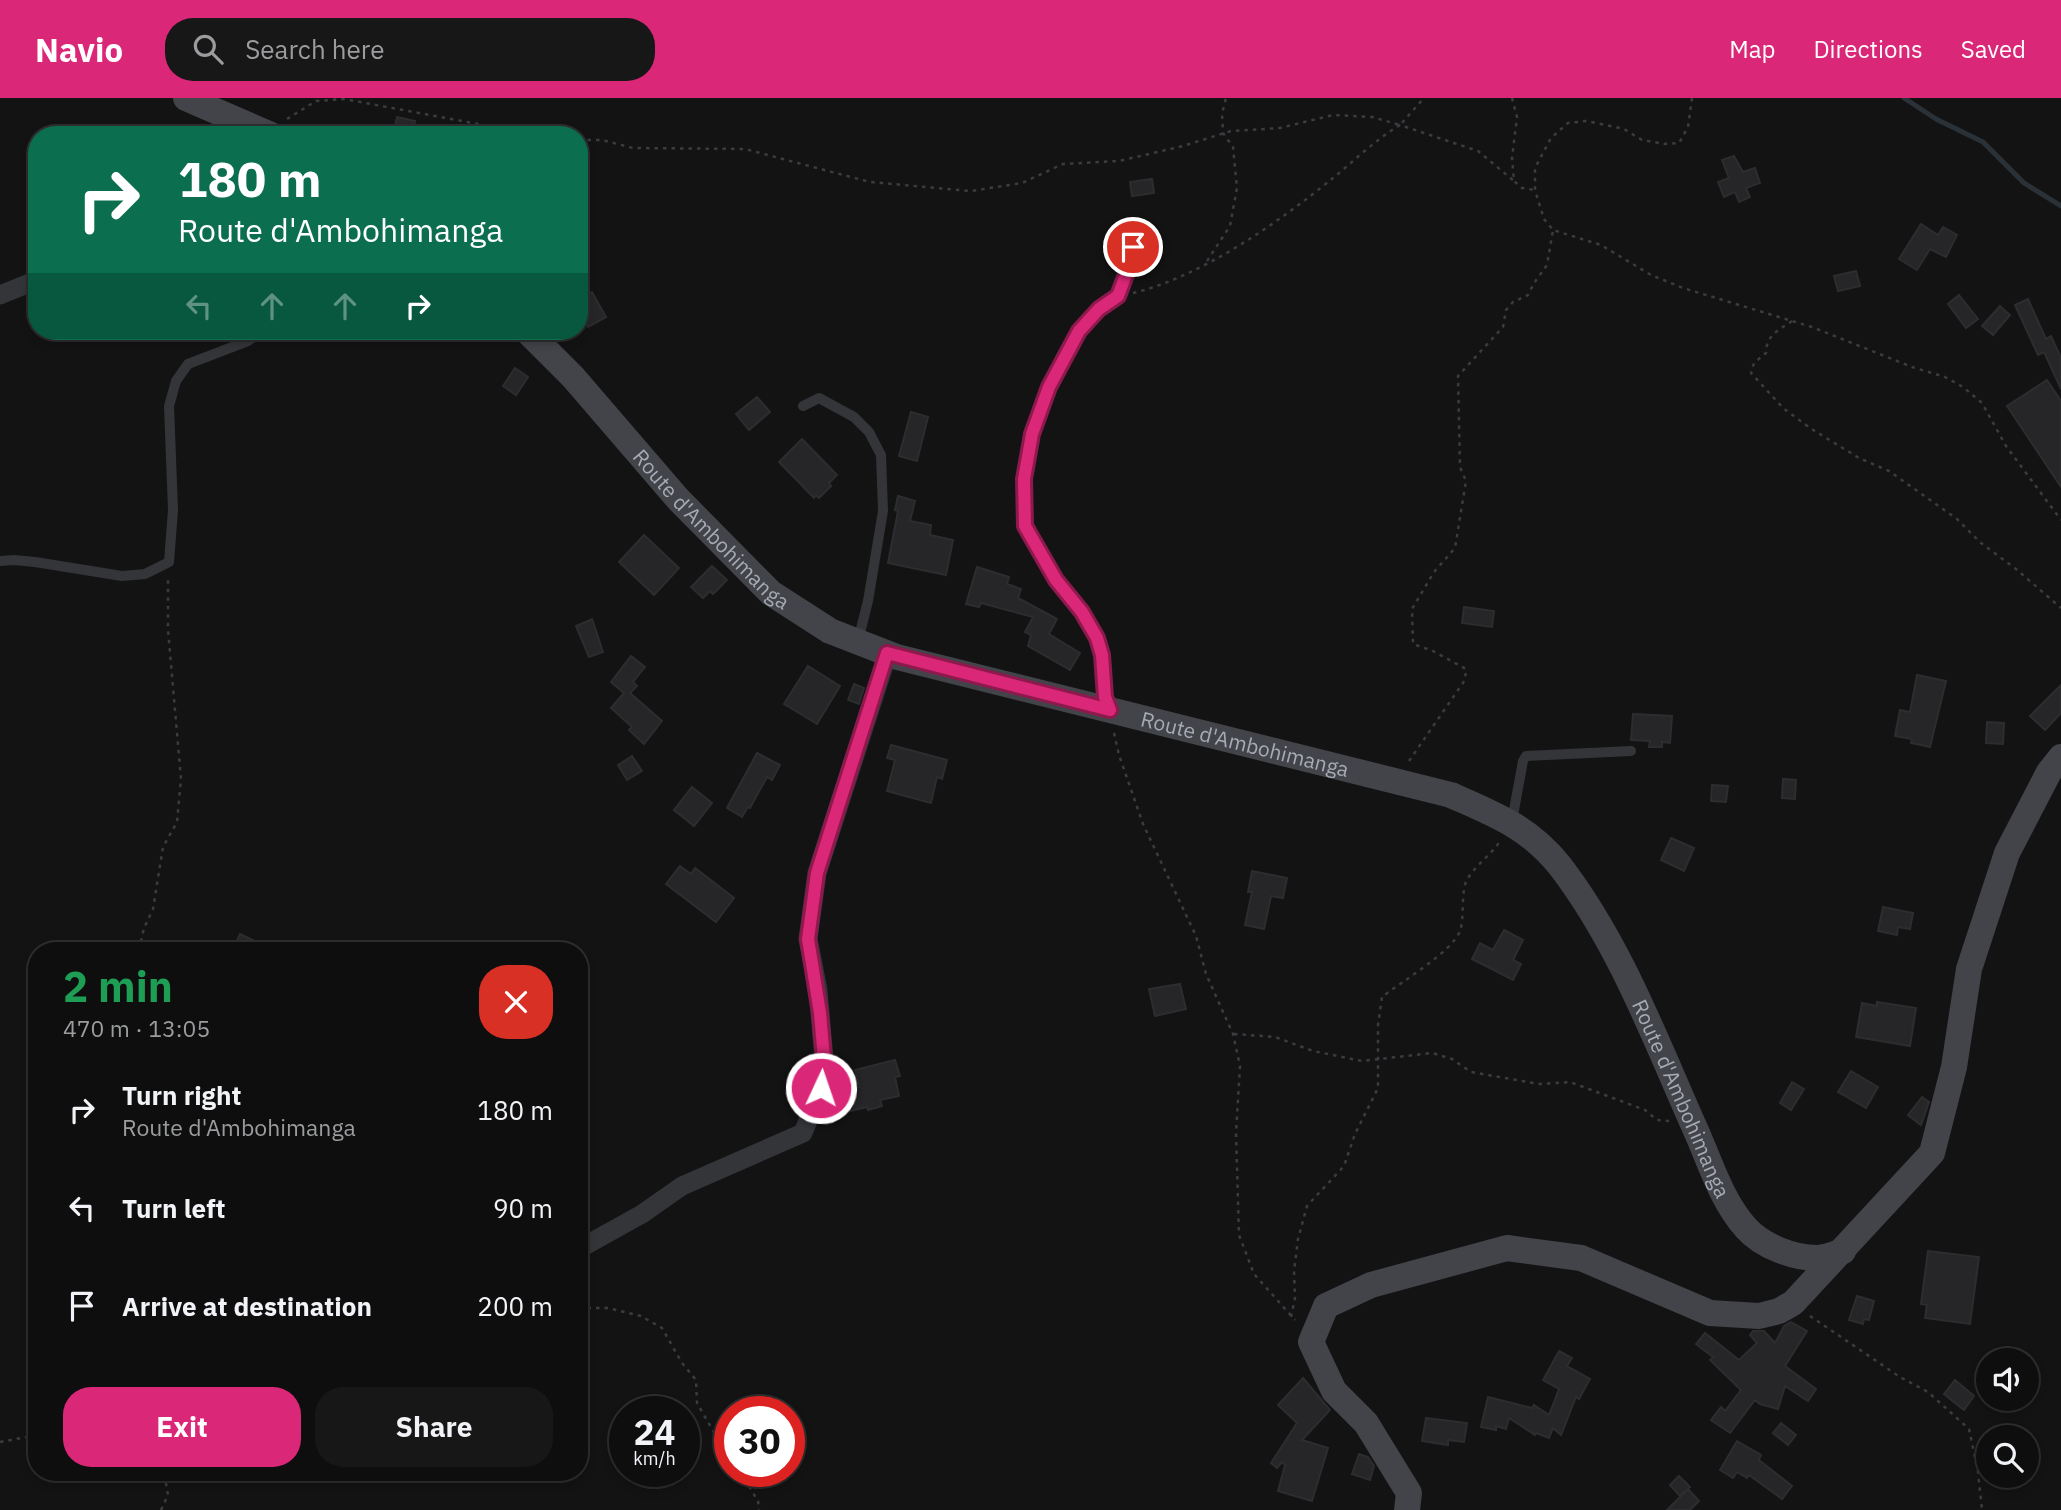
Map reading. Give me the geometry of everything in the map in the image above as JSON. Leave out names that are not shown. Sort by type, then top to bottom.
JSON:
[{"type":"street","points":[[186,98],[252,126]]},
{"type":"street","points":[[0,295],[28,284]]},
{"type":"street","name":"Route d'Ambohimanga","points":[[536,340],[573,377],[678,499],[771,593],[830,631],[887,653],[1451,795],[1512,822],[1536,839],[1560,867],[1613,948],[1720,1188],[1746,1228],[1768,1245],[1794,1254],[1819,1258],[1843,1251]]},
{"type":"street","points":[[588,1244],[642,1214],[682,1186],[803,1133],[821,1088],[824,1059],[818,990],[808,939],[817,873],[887,653]]},
{"type":"street","points":[[1407,1510],[1409,1493],[1366,1423],[1334,1391],[1311,1342],[1326,1306],[1371,1285],[1507,1248],[1581,1258],[1710,1313],[1759,1316],[1779,1311],[1793,1303],[1931,1153],[1954,1067],[1973,956],[2007,853],[2049,772],[2061,757]]},
{"type":"street","points":[[1777,1248],[1791,1265],[1796,1282],[1793,1303]]},
{"type":"lane","points":[[1110,710],[1105,697],[1102,655],[1097,638],[1082,612],[1056,580],[1025,526],[1024,479],[1032,434],[1049,387],[1079,331],[1099,309],[1118,296],[1130,264],[1135,230]]},
{"type":"lane","points":[[0,561],[14,559],[122,576],[145,574],[169,562],[173,510],[169,406],[176,381],[188,363],[249,340]]},
{"type":"lane","points":[[803,406],[819,398],[854,416],[869,432],[881,455],[883,511],[868,601],[858,642]]},
{"type":"lane","points":[[1512,822],[1526,756],[1631,751]]},
{"type":"path","points":[[1205,263],[1230,226],[1237,188],[1233,147],[1223,133],[1222,114],[1226,98]]},
{"type":"path","points":[[1118,296],[1149,289],[1250,239],[1332,178],[1380,136],[1400,125],[1424,98]]},
{"type":"path","points":[[1512,98],[1517,117],[1512,158],[1514,181]]},
{"type":"path","points":[[1692,98],[1688,127],[1679,143],[1665,144],[1642,140],[1624,128],[1586,121],[1568,124],[1551,138],[1535,168],[1535,190],[1544,219],[1553,230],[1601,245],[1651,275],[1683,288],[1792,321],[1945,377],[1963,387],[1982,403],[2006,446],[2061,520]]},
{"type":"path","points":[[279,126],[316,101],[344,99],[489,126]]},
{"type":"path","points":[[588,139],[633,148],[745,149],[870,182],[971,191],[1022,183],[1063,164],[1119,161],[1183,146],[1223,133],[1280,128],[1333,115],[1372,117],[1478,151],[1522,188],[1535,190]]},
{"type":"path","points":[[1394,781],[1465,680],[1466,669],[1433,651],[1413,644],[1412,619],[1412,609],[1434,572],[1455,548],[1466,481],[1460,467],[1458,376],[1503,327],[1506,310],[1513,302],[1528,295],[1547,265],[1553,230]]},
{"type":"path","points":[[1792,321],[1771,335],[1766,344],[1766,353],[1754,363],[1751,373],[1776,401],[1810,428],[1859,458],[1889,471],[1957,519],[2061,608]]},
{"type":"path","points":[[141,942],[153,909],[163,847],[177,822],[181,779],[168,630],[169,562]]},
{"type":"path","points":[[1110,710],[1119,755],[1143,824],[1196,936],[1206,974],[1233,1034],[1240,1066],[1236,1133],[1239,1236],[1254,1274],[1291,1317],[1313,1336]]},
{"type":"path","points":[[1291,1317],[1295,1298],[1294,1271],[1298,1239],[1307,1206],[1344,1166],[1355,1134],[1378,1088],[1378,1025],[1382,996],[1439,957],[1460,932],[1466,879],[1493,852],[1512,822]]},
{"type":"path","points":[[1233,1034],[1275,1037],[1312,1051],[1362,1062],[1432,1054],[1452,1059],[1471,1072],[1539,1084],[1570,1082],[1645,1110],[1662,1122],[1690,1118]]},
{"type":"path","points":[[1793,1303],[1890,1370],[1928,1392],[1969,1429],[1982,1510]]},
{"type":"path","points":[[588,1308],[608,1308],[630,1313],[662,1328],[682,1363],[696,1380],[697,1403],[714,1432]]},
{"type":"path","points":[[0,1442],[28,1437]]},
{"type":"path","points":[[161,1510],[168,1495],[166,1481]]},
{"type":"path","points":[[749,1487],[760,1510]]},
{"type":"building","points":[[397,117],[415,121],[414,126],[395,126]]},
{"type":"building","points":[[1734,156],[1743,172],[1755,168],[1760,183],[1746,188],[1750,197],[1739,202],[1735,192],[1724,197],[1718,182],[1729,178],[1722,160]]},
{"type":"building","points":[[1152,179],[1154,193],[1132,196],[1130,182]]},
{"type":"building","points":[[1921,224],[1938,235],[1943,227],[1957,235],[1946,257],[1930,249],[1917,270],[1899,259]]},
{"type":"building","points":[[1856,271],[1860,286],[1838,291],[1834,276]]},
{"type":"building","points":[[592,292],[606,317],[588,327],[588,294]]},
{"type":"building","points":[[1959,295],[1978,319],[1966,328],[1948,304]]},
{"type":"building","points":[[2028,299],[2046,339],[2051,336],[2061,358],[2061,389],[2044,352],[2038,355],[2015,305]]},
{"type":"building","points":[[2000,306],[2010,315],[1993,335],[1982,326]]},
{"type":"building","points":[[515,368],[528,377],[516,395],[503,386]]},
{"type":"building","points":[[2047,380],[2061,401],[2061,487],[2007,406]]},
{"type":"building","points":[[757,397],[770,412],[749,430],[736,414]]},
{"type":"building","points":[[911,412],[928,417],[917,461],[899,456]]},
{"type":"building","points":[[802,439],[837,475],[819,498],[816,495],[814,498],[779,462]]},
{"type":"building","points":[[898,496],[915,501],[910,521],[931,525],[930,535],[953,540],[946,575],[888,563],[898,511],[895,510]]},
{"type":"building","points":[[644,535],[679,568],[654,595],[619,562]]},
{"type":"building","points":[[712,566],[727,580],[713,594],[710,591],[703,598],[691,587]]},
{"type":"building","points":[[977,567],[1009,577],[1007,584],[1021,589],[1018,598],[1057,619],[1049,634],[1080,653],[1070,670],[1028,646],[1031,635],[1025,632],[1033,617],[981,603],[979,607],[966,604]]},
{"type":"building","points":[[1464,607],[1494,611],[1492,627],[1462,623]]},
{"type":"building","points":[[592,619],[603,652],[589,657],[576,626]]},
{"type":"building","points":[[631,656],[645,667],[633,682],[637,686],[630,693],[662,721],[644,744],[629,730],[632,727],[611,708],[624,693],[611,682]]},
{"type":"building","points":[[808,666],[840,686],[817,724],[784,704]]},
{"type":"building","points":[[1917,675],[1946,681],[1930,747],[1911,743],[1912,739],[1895,736],[1900,710],[1910,712]]},
{"type":"building","points":[[854,684],[864,688],[859,704],[848,700]]},
{"type":"building","points":[[2061,685],[2061,713],[2045,730],[2030,716]]},
{"type":"building","points":[[1633,714],[1672,716],[1670,743],[1662,742],[1662,747],[1649,747],[1650,741],[1631,740]]},
{"type":"building","points":[[1987,722],[2004,723],[2003,744],[1986,743]]},
{"type":"building","points":[[891,745],[947,760],[942,779],[937,777],[931,803],[887,791],[895,760],[887,758]]},
{"type":"building","points":[[757,753],[780,765],[772,780],[767,777],[742,817],[727,808]]},
{"type":"building","points":[[632,756],[642,771],[627,780],[618,765]]},
{"type":"building","points":[[1783,779],[1796,780],[1795,799],[1782,798]]},
{"type":"building","points":[[1712,785],[1728,786],[1726,802],[1711,801]]},
{"type":"building","points":[[692,787],[712,803],[694,826],[674,810]]},
{"type":"building","points":[[1671,838],[1694,848],[1684,871],[1661,860]]},
{"type":"building","points":[[680,866],[691,874],[695,868],[734,898],[716,922],[666,884]]},
{"type":"building","points":[[1252,871],[1287,878],[1283,898],[1271,896],[1264,929],[1245,925],[1252,892],[1248,892]]},
{"type":"building","points":[[1883,907],[1913,913],[1910,929],[1898,927],[1897,935],[1878,931]]},
{"type":"building","points":[[1504,930],[1523,940],[1513,960],[1521,964],[1513,980],[1472,959],[1480,943],[1493,950]]},
{"type":"building","points":[[240,934],[257,942],[236,942]]},
{"type":"building","points":[[1180,984],[1186,1009],[1155,1016],[1149,989]]},
{"type":"building","points":[[1877,1002],[1916,1008],[1910,1046],[1856,1037],[1862,1003],[1877,1006]]},
{"type":"building","points":[[895,1060],[900,1076],[895,1077],[899,1096],[880,1100],[882,1106],[846,1112],[841,1091],[860,1087],[855,1070]]},
{"type":"building","points":[[1851,1071],[1878,1087],[1866,1108],[1838,1092]]},
{"type":"building","points":[[1792,1082],[1804,1089],[1791,1110],[1780,1103]]},
{"type":"building","points":[[1922,1097],[1929,1102],[1921,1125],[1908,1115]]},
{"type":"building","points":[[1928,1251],[1979,1257],[1970,1324],[1925,1318],[1927,1305],[1921,1304]]},
{"type":"building","points":[[1857,1296],[1874,1301],[1869,1320],[1864,1319],[1863,1324],[1849,1320]]},
{"type":"building","points":[[1791,1322],[1807,1331],[1785,1366],[1816,1389],[1808,1401],[1785,1386],[1778,1409],[1755,1400],[1730,1433],[1711,1420],[1721,1407],[1725,1411],[1741,1390],[1710,1360],[1713,1357],[1696,1344],[1705,1333],[1739,1360],[1757,1343],[1750,1335],[1753,1331],[1764,1331],[1775,1343],[1784,1326]]},
{"type":"building","points":[[1559,1351],[1572,1358],[1567,1366],[1590,1379],[1579,1399],[1576,1397],[1561,1435],[1553,1428],[1549,1438],[1536,1433],[1535,1435],[1509,1418],[1506,1429],[1496,1426],[1496,1430],[1481,1427],[1488,1397],[1532,1408],[1534,1405],[1549,1415],[1559,1389],[1543,1380]]},
{"type":"building","points":[[1303,1378],[1330,1410],[1302,1440],[1328,1448],[1312,1501],[1278,1491],[1285,1465],[1282,1462],[1277,1468],[1271,1463],[1297,1423],[1278,1405]]},
{"type":"building","points":[[1955,1380],[1974,1396],[1964,1410],[1944,1394]]},
{"type":"building","points":[[1426,1418],[1467,1423],[1464,1442],[1448,1440],[1448,1445],[1422,1441]]},
{"type":"building","points":[[1781,1423],[1796,1435],[1788,1445],[1773,1433]]},
{"type":"building","points":[[1737,1441],[1761,1455],[1759,1460],[1792,1486],[1782,1499],[1749,1475],[1747,1478],[1737,1472],[1733,1478],[1720,1470]]},
{"type":"building","points":[[1359,1454],[1368,1457],[1374,1466],[1370,1480],[1352,1474]]},
{"type":"building","points":[[1679,1476],[1690,1487],[1680,1496],[1670,1485]]},
{"type":"building","points":[[1688,1489],[1699,1501],[1690,1510],[1667,1510]]},
{"type":"waterway","points":[[1904,98],[1936,119],[1983,142],[2024,183],[2061,206]]},
{"type":"route","points":[[821,1088],[824,1059],[818,990],[808,939],[817,873],[887,653],[1110,710],[1105,697],[1102,655],[1097,638],[1082,612],[1056,580],[1025,526],[1024,479],[1032,434],[1049,387],[1079,331],[1099,309],[1118,296],[1130,264],[1133,247]]}]
